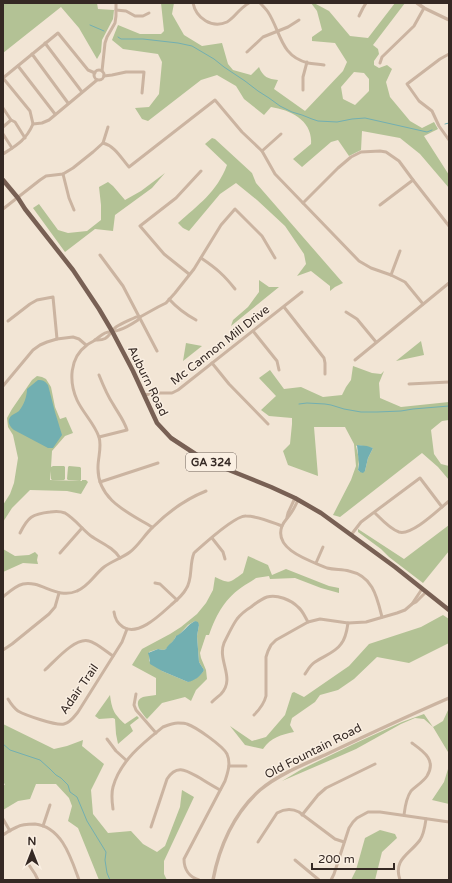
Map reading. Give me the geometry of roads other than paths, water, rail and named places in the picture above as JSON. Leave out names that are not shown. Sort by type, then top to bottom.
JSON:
[{"type":"main road","name":"Auburn Road","points":[[3,180],[73,270],[99,309],[133,371],[157,423],[171,438],[200,457],[296,499],[321,513],[449,610]]},
{"type":"street","points":[[104,76],[102,71],[105,43],[115,23],[116,3]]},
{"type":"street","points":[[193,3],[195,10],[201,18],[215,24],[227,22],[249,3]]},
{"type":"street","points":[[260,3],[268,12],[284,47],[289,52],[307,62],[324,65]]},
{"type":"street","points":[[359,16],[366,3]]},
{"type":"street","points":[[417,3],[449,20]]},
{"type":"street","points":[[380,63],[382,57],[414,26],[424,8]]},
{"type":"street","points":[[116,10],[126,11],[136,16],[143,16],[149,13]]},
{"type":"street","points":[[247,52],[263,37],[288,27],[299,20]]},
{"type":"street","points":[[3,154],[25,138],[30,132],[33,124],[30,111],[3,78],[45,43],[58,33],[88,70],[95,74],[94,76],[97,80]]},
{"type":"street","points":[[45,43],[82,92]]},
{"type":"street","points":[[32,54],[68,103]]},
{"type":"street","points":[[449,54],[440,58],[407,84],[419,101],[432,111],[439,126],[449,140]]},
{"type":"street","points":[[303,90],[303,76],[307,62]]},
{"type":"street","points":[[18,66],[55,114]]},
{"type":"street","points":[[95,74],[97,71],[102,71]]},
{"type":"street","points":[[33,124],[42,123],[49,120],[68,103],[97,80],[101,80],[104,76],[126,72],[144,72],[142,93]]},
{"type":"street","points":[[103,143],[112,146],[129,167],[215,100],[242,132],[262,151],[275,174],[359,261],[405,282],[423,304]]},
{"type":"street","points":[[3,108],[11,120],[15,122],[25,138]]},
{"type":"street","points":[[3,127],[11,120]]},
{"type":"street","points":[[3,209],[46,176],[62,174],[93,152],[103,143],[108,127]]},
{"type":"street","points":[[3,134],[12,148]]},
{"type":"street","points":[[262,151],[281,134]]},
{"type":"street","points":[[303,202],[350,157],[361,152],[386,152],[399,161],[449,226]]},
{"type":"street","points":[[189,274],[164,254],[140,226],[176,198],[201,171]]},
{"type":"street","points":[[62,174],[74,210]]},
{"type":"street","points":[[380,205],[413,180]]},
{"type":"street","points":[[152,527],[119,507],[103,490],[98,468],[100,444],[99,437],[76,399],[72,381],[74,363],[78,354],[86,345],[95,340],[108,337],[116,327],[158,308],[169,299],[201,258],[221,225],[235,209],[262,236],[274,258]]},
{"type":"street","points":[[391,275],[400,251]]},
{"type":"street","points":[[100,255],[123,286],[157,351]]},
{"type":"street","points":[[201,258],[220,271],[235,289]]},
{"type":"street","points":[[355,360],[449,283]]},
{"type":"street","name":"Mc Cannon Mill Drive","points":[[144,395],[172,393],[178,390],[302,292]]},
{"type":"street","points":[[8,321],[37,300],[53,297],[57,339]]},
{"type":"street","points":[[169,299],[178,309],[196,320]]},
{"type":"street","points":[[284,306],[324,358],[325,374]]},
{"type":"street","points":[[346,312],[360,322],[376,342]]},
{"type":"street","points":[[253,331],[277,361],[279,370]]},
{"type":"street","points":[[3,386],[4,381],[33,350],[47,342],[73,337],[80,339],[86,345]]},
{"type":"street","points":[[212,363],[228,384],[268,424]]},
{"type":"street","points":[[99,374],[107,395],[120,414],[127,430],[99,437]]},
{"type":"street","points":[[409,384],[449,382]]},
{"type":"street","points":[[100,482],[158,463]]},
{"type":"street","points":[[351,535],[362,522],[420,478],[442,507]]},
{"type":"street","points":[[3,597],[16,587],[24,584],[34,584],[59,593],[76,591],[89,583],[105,566],[126,555],[132,550],[152,527],[173,510],[198,494],[206,491]]},
{"type":"street","points":[[296,499],[282,526],[283,542],[292,551],[316,563],[333,570],[348,570],[364,577],[373,588],[378,599],[382,617]]},
{"type":"street","points":[[375,512],[382,520],[395,530],[400,533],[405,533],[418,526],[449,501]]},
{"type":"street","points":[[20,533],[24,525],[34,515],[56,511],[64,512],[91,535],[116,552],[120,558]]},
{"type":"street","points":[[114,612],[119,624],[127,629],[139,629],[162,613],[186,591],[189,585],[191,559],[194,553],[234,520],[245,515],[254,516],[282,526]]},
{"type":"street","points":[[60,553],[82,528]]},
{"type":"street","points":[[212,538],[223,552],[225,559]]},
{"type":"street","points":[[316,563],[323,547]]},
{"type":"street","points":[[155,583],[160,584],[177,600]]},
{"type":"street","points":[[254,715],[261,707],[266,696],[266,657],[271,645],[276,640],[308,622],[320,619],[348,623],[366,622],[406,610],[424,590]]},
{"type":"street","points":[[3,650],[49,614],[55,607],[59,593]]},
{"type":"street","points":[[212,702],[221,694],[227,684],[228,678],[222,650],[240,615],[261,599],[273,596],[286,599],[298,606],[308,622]]},
{"type":"street","points":[[305,674],[309,667],[341,645],[344,640],[348,623]]},
{"type":"street","name":"Adair Trail","points":[[8,699],[12,705],[22,713],[51,723],[64,724],[69,722],[114,656],[127,629]]},
{"type":"street","points":[[45,670],[72,645],[79,641],[90,641],[114,656]]},
{"type":"street","points":[[136,694],[134,705],[136,710],[156,733]]},
{"type":"street","name":"Old Fountain Road","points":[[213,880],[216,864],[225,839],[244,807],[262,788],[302,765],[449,698]]},
{"type":"street","points":[[113,809],[113,787],[126,760],[163,727],[178,723],[188,724],[222,747],[227,753],[229,770],[225,781],[184,859],[185,868],[189,874],[195,879],[199,880]]},
{"type":"street","points":[[107,739],[116,751],[126,760]]},
{"type":"street","points":[[404,815],[406,803],[411,792],[426,776],[430,763],[423,750],[412,743]]},
{"type":"street","points":[[302,815],[318,795],[326,788],[375,764]]},
{"type":"street","points":[[229,766],[246,766]]},
{"type":"street","points":[[151,827],[167,779],[170,773],[175,770],[182,769],[188,771],[220,790]]},
{"type":"street","points":[[43,826],[50,805]]},
{"type":"street","points":[[258,842],[277,813],[282,810],[290,809],[295,810],[335,838],[344,842]]},
{"type":"street","points":[[331,880],[349,828],[357,818],[368,812],[380,812],[449,822]]},
{"type":"street","points":[[3,819],[10,831]]},
{"type":"street","points":[[400,880],[398,870],[399,864],[420,840],[426,819]]},
{"type":"street","points":[[3,835],[17,826],[29,824],[48,827],[62,841],[70,856],[79,880]]},
{"type":"street","points":[[295,860],[319,880]]},
{"type":"street","points":[[29,865],[38,880]]},
{"type":"water","points":[[38,380],[44,381],[48,385],[62,435],[53,448],[48,448],[14,430],[10,426],[9,422],[11,416],[19,411],[22,406],[26,397],[27,389]]},
{"type":"water","points":[[357,445],[373,448],[363,473],[358,470],[359,464]]},
{"type":"water","points":[[195,621],[198,622],[199,625],[197,636],[199,662],[204,670],[199,676],[193,681],[188,682],[150,664],[148,653],[158,649],[166,649],[176,636]]},
{"type":"waterway","points":[[90,25],[104,31]]},
{"type":"waterway","points":[[118,37],[121,39],[143,39],[192,46],[214,59],[280,106],[318,121],[337,122],[365,118],[427,132],[432,130]]},
{"type":"waterway","points":[[445,124],[449,123]]},
{"type":"waterway","points":[[299,404],[325,404],[361,412],[401,411],[449,406]]},
{"type":"waterway","points":[[3,744],[10,750],[40,760],[68,785],[70,792],[77,797],[87,821],[106,852],[105,860],[107,873],[110,880]]}]
